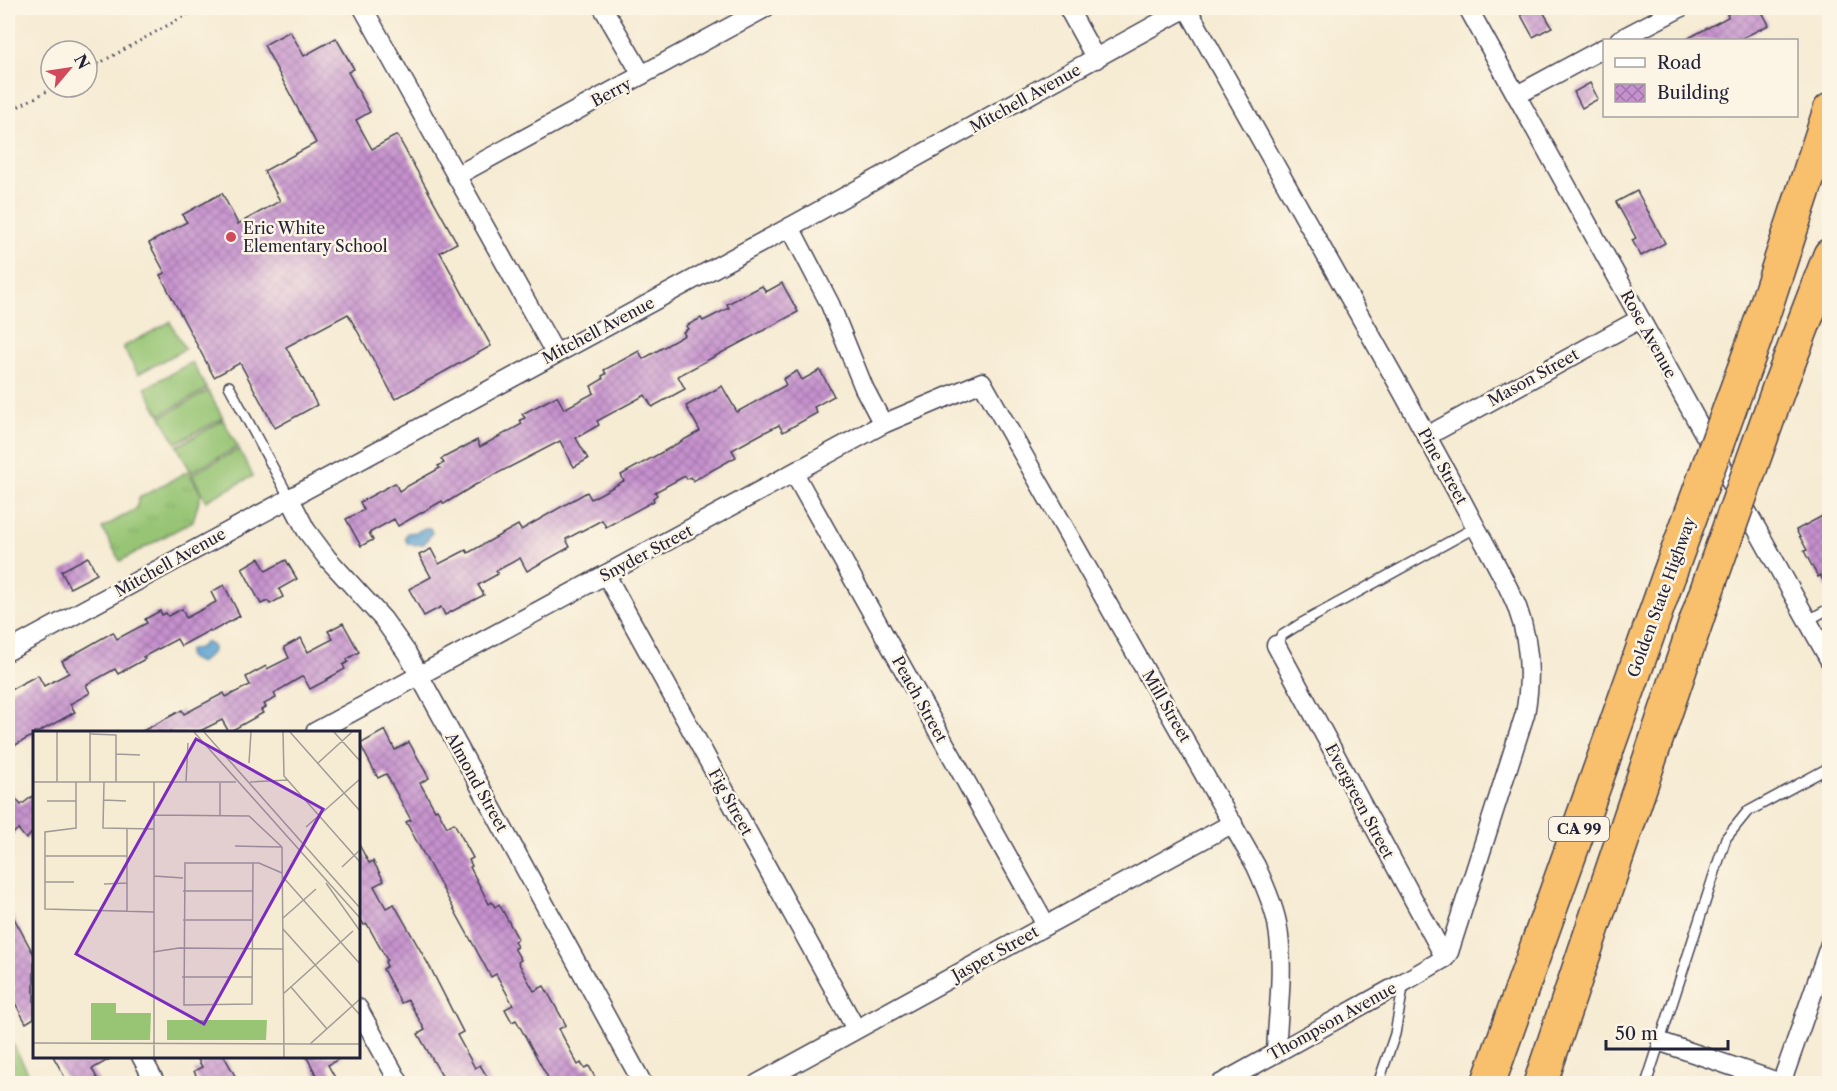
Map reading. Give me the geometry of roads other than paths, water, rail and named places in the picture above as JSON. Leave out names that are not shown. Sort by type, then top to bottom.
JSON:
[{"type":"highway","name":"Golden State Highway","points":[[1488,1083],[1755,339],[1830,110]]},
{"type":"highway","name":"CA 99","points":[[1540,1083],[1703,602],[1780,385],[1830,255]]},
{"type":"street","points":[[363,8],[555,353]]},
{"type":"street","points":[[603,8],[642,75]]},
{"type":"street","name":"Berry","points":[[456,176],[765,8]]},
{"type":"street","points":[[1068,8],[1096,59]]},
{"type":"street","name":"Mitchell Avenue","points":[[8,651],[790,227],[1187,8]]},
{"type":"street","name":"Pine Street","points":[[1187,8],[1427,436],[1508,587],[1523,627],[1530,672],[1525,714],[1453,944],[1444,958]]},
{"type":"street","name":"Rose Avenue","points":[[1468,8],[1830,662]]},
{"type":"street","points":[[1621,39],[1680,8]]},
{"type":"street","points":[[1518,95],[1603,49]]},
{"type":"street","points":[[790,227],[830,304],[864,388],[883,424]]},
{"type":"street","name":"Mason Street","points":[[1427,436],[1640,319]]},
{"type":"street","name":"Snyder Street","points":[[317,731],[883,424],[982,382]]},
{"type":"street","name":"Mill Street","points":[[982,382],[1233,823],[1269,895],[1277,922],[1280,947],[1276,1052]]},
{"type":"street","name":"Peach Street","points":[[794,473],[1046,925]]},
{"type":"street","name":"Almond Street","points":[[289,497],[327,558],[383,619],[400,643],[643,1083]]},
{"type":"street","name":"Fig Street","points":[[606,575],[856,1029]]},
{"type":"street","name":"Evergreen Street","points":[[1276,645],[1444,958]]},
{"type":"street","name":"Jasper Street","points":[[757,1083],[1233,823]]},
{"type":"street","points":[[1661,1042],[1782,1083],[1830,944]]},
{"type":"street","name":"Thompson Avenue","points":[[1220,1083],[1244,1075],[1276,1052],[1444,958]]},
{"type":"street","points":[[360,1012],[400,1083]]},
{"type":"street","points":[[142,1058],[156,1083]]},
{"type":"lane","points":[[229,386],[289,497]]},
{"type":"lane","points":[[1276,645],[1281,636],[1300,624],[1476,527]]},
{"type":"lane","points":[[1807,621],[1830,608]]},
{"type":"lane","points":[[1646,1083],[1726,838],[1747,812],[1830,767]]},
{"type":"lane","points":[[1377,1083],[1395,1034],[1404,982]]},
{"type":"water","points":[[430,528],[432,533],[424,544],[407,543],[405,537],[407,533]]},
{"type":"water","points":[[206,642],[210,643],[213,651],[205,659],[200,663],[189,658],[190,649],[199,648]]},
{"type":"place","name":"Eric White Elementary School","points":[[231,237]]}]
